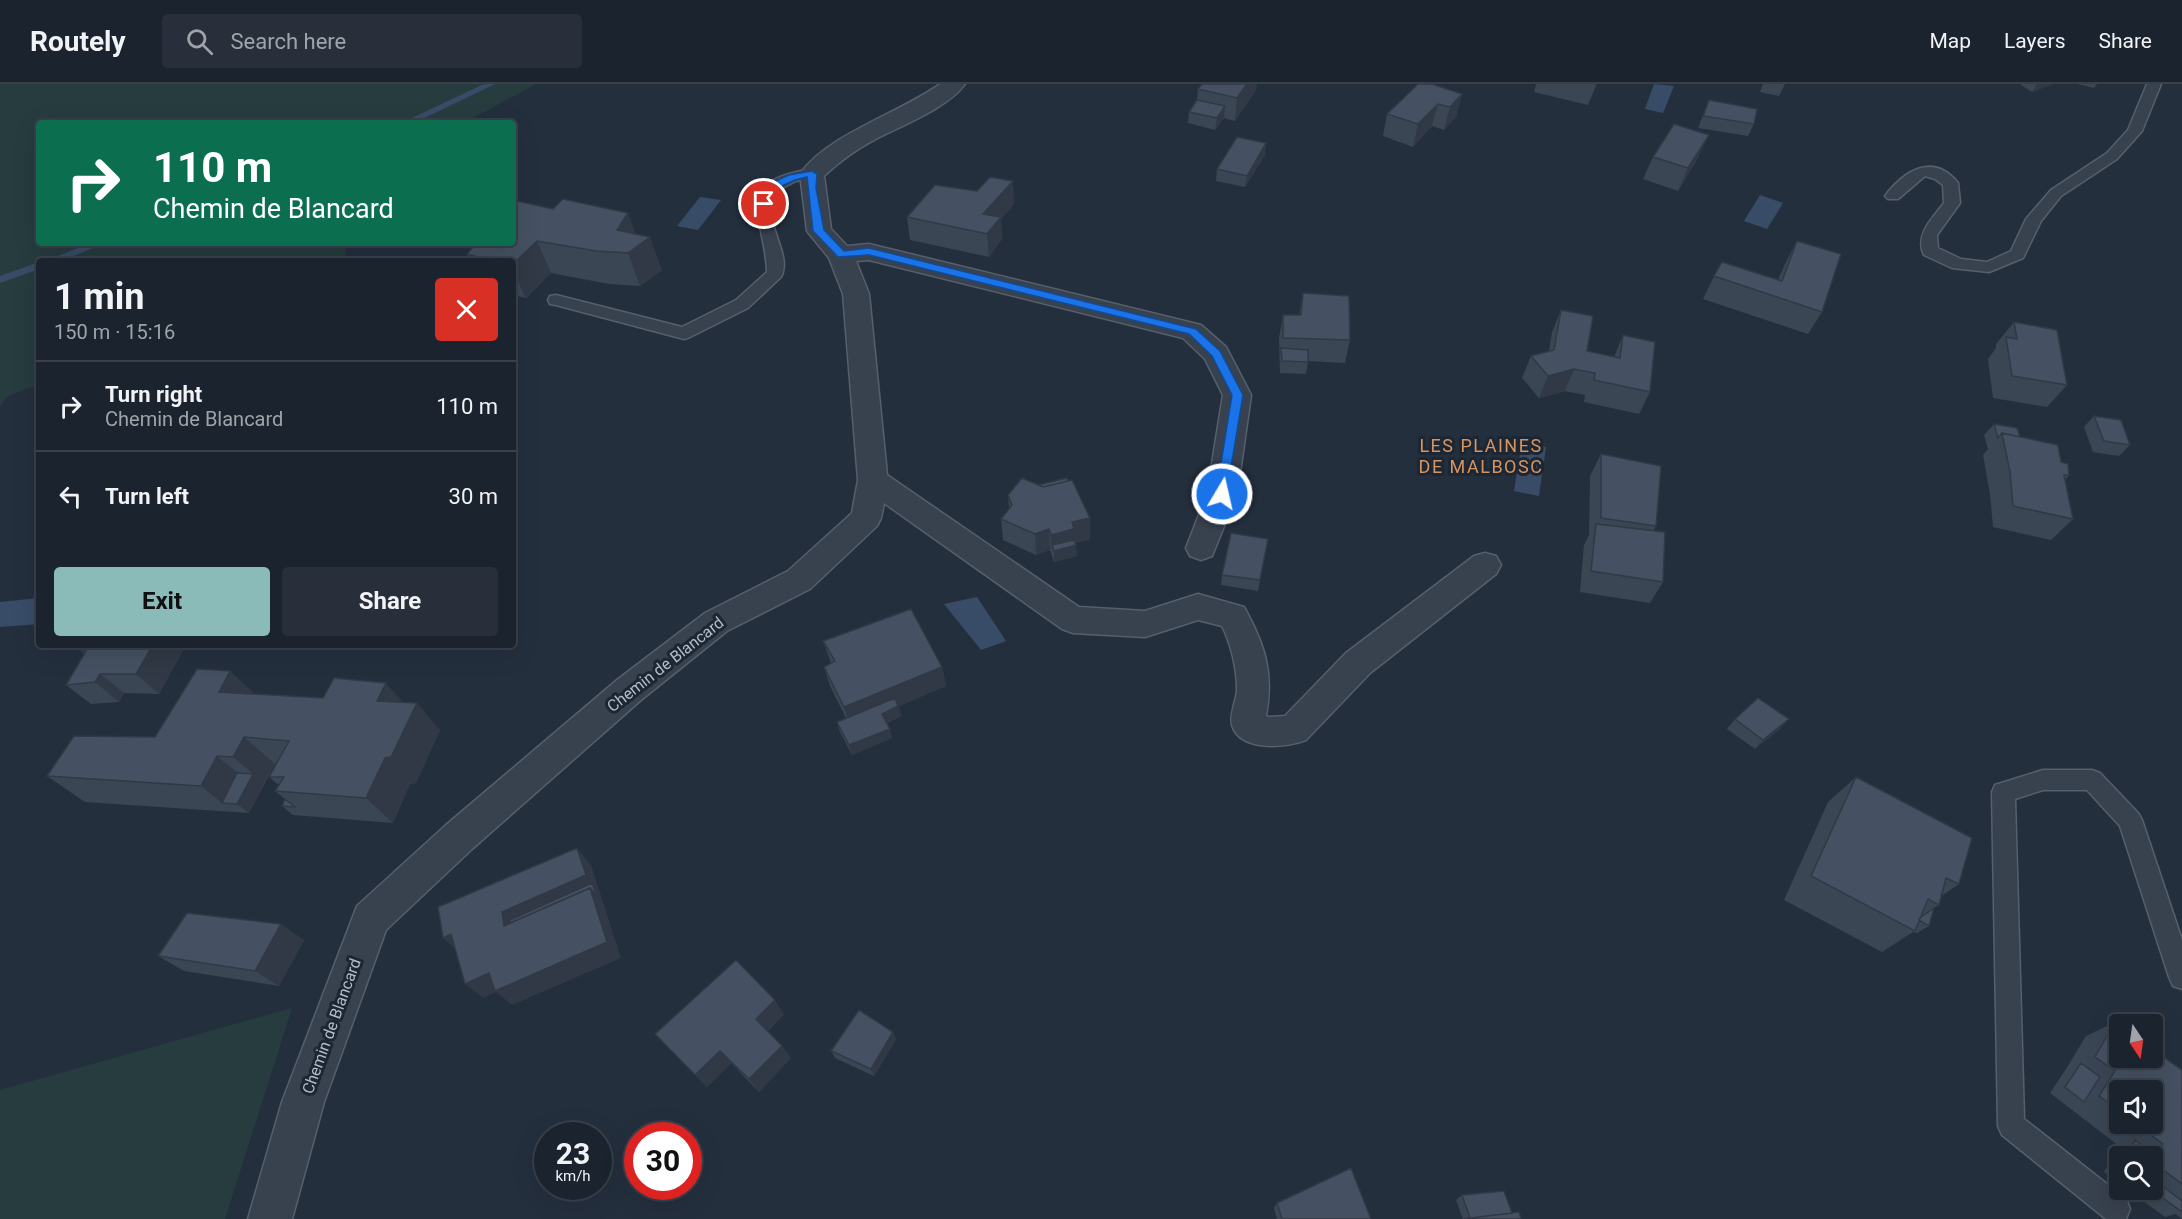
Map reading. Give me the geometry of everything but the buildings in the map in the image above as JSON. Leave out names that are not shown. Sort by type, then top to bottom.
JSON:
[{"type":"street","points":[[812,174],[828,157],[936,99],[954,84]]},
{"type":"street","name":"Chemin de Blancard","points":[[270,1219],[303,1101],[371,919],[459,837],[629,690],[716,622],[800,580],[866,518],[873,480],[856,294],[841,255],[819,231],[812,174]]},
{"type":"street","points":[[841,255],[869,252],[1192,331],[1216,354],[1237,395],[1222,494],[1202,548]]},
{"type":"street","points":[[873,480],[1073,620],[1144,624],[1198,607],[1233,616],[1245,639],[1254,689],[1248,723],[1266,732],[1294,730],[1358,663],[1485,565]]},
{"type":"lane","points":[[1893,196],[1917,172],[1928,170],[1939,173],[1950,183],[1952,203],[1929,235],[1930,251],[1958,264],[1989,267],[2017,254],[2034,219],[2056,193],[2112,156],[2135,131],[2154,84]]},
{"type":"lane","points":[[556,300],[684,333],[705,324],[742,304],[775,273],[774,250],[765,223],[764,204],[771,187],[792,177],[812,174]]},
{"type":"lane","points":[[2116,1209],[2010,1126],[2003,792],[2043,780],[2092,780],[2130,820],[2182,977]]},
{"type":"green space","points":[[0,84],[536,84],[470,120],[36,120],[36,246],[346,246],[345,258],[36,258],[36,385],[6,397],[0,407]]},
{"type":"green space","points":[[292,1008],[225,1219],[0,1219],[0,1090]]},
{"type":"water","points":[[1654,84],[1674,86],[1663,113],[1645,109]]},
{"type":"water","points":[[1760,195],[1783,203],[1767,229],[1744,221]]},
{"type":"water","points":[[700,197],[721,200],[698,230],[677,226]]},
{"type":"water","points":[[1522,442],[1546,447],[1539,496],[1514,491]]},
{"type":"water","points":[[977,597],[1006,641],[981,650],[944,604]]},
{"type":"water","points":[[36,598],[36,624],[0,627],[0,602]]},
{"type":"waterway","points":[[413,120],[491,84]]},
{"type":"waterway","points":[[59,258],[92,246]]},
{"type":"waterway","points":[[0,280],[36,266]]},
{"type":"district","name":"LES PLAINES DE MALBOSC","points":[[1481,456]]},
{"type":"route","points":[[764,204],[771,187],[792,177],[812,174],[819,231],[841,255],[869,252],[1192,331],[1216,354],[1237,395],[1222,494]]}]
